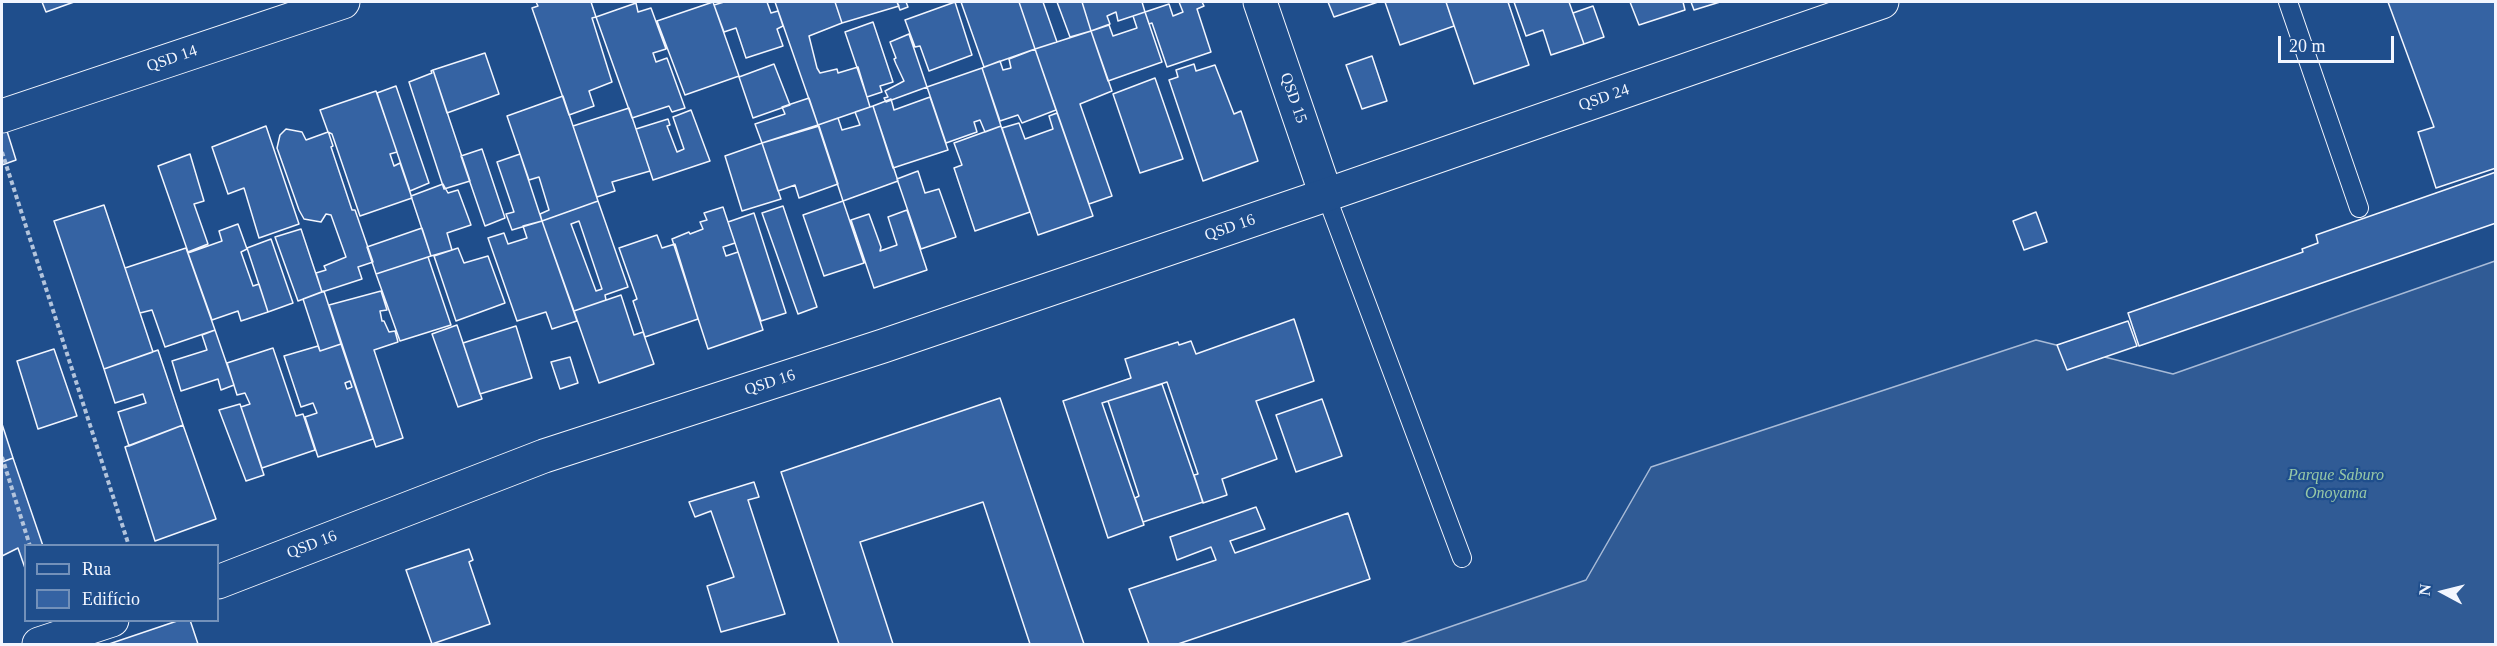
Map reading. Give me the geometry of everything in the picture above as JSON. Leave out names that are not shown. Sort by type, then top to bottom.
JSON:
[{"type":"street","name":"QSD 14","points":[[2,116],[343,2]]},
{"type":"street","name":"QSD 15","points":[[1260,2],[1326,195]]},
{"type":"street","name":"QSD 24","points":[[1326,195],[1882,2]]},
{"type":"street","name":"QSD 16","points":[[219,582],[544,456],[883,346],[1326,195]]},
{"type":"street","points":[[39,645],[109,622]]},
{"type":"lane","points":[[2288,2],[2358,208]]},
{"type":"lane","points":[[1326,195],[1462,558]]},
{"type":"path","points":[[2,151],[128,544]]},
{"type":"path","points":[[2,457],[29,544]]},
{"type":"shaded area","name":"Parque Saburo Onoyama","points":[[2495,261],[2495,644],[1400,644],[1586,580],[1651,467],[2036,340],[2173,374]]},
{"type":"building","points":[[42,2],[74,2],[46,12]]},
{"type":"building","points":[[536,2],[591,2],[596,17],[592,18],[612,82],[589,91],[594,106],[569,115],[532,8],[538,6]]},
{"type":"building","points":[[713,2],[739,76],[685,95],[657,21]]},
{"type":"building","points":[[724,2],[767,2],[771,13],[778,11],[783,26],[777,29],[783,46],[746,58],[736,28],[724,32],[714,5]]},
{"type":"building","points":[[775,2],[835,2],[842,23],[809,36],[817,68],[820,73],[837,69],[838,73],[858,67],[870,107],[818,125]]},
{"type":"building","points":[[835,2],[897,2],[899,6],[842,23]]},
{"type":"building","points":[[897,2],[906,2],[908,7],[900,10]]},
{"type":"building","points":[[955,2],[972,55],[929,71],[920,46],[915,47],[905,20]]},
{"type":"building","points":[[961,2],[1019,2],[1035,49],[984,67]]},
{"type":"building","points":[[1019,2],[1043,2],[1057,42],[1035,49]]},
{"type":"building","points":[[1057,2],[1082,2],[1091,31],[1070,37]]},
{"type":"building","points":[[1082,2],[1142,2],[1145,12],[1118,21],[1116,12],[1107,16],[1110,24],[1091,31]]},
{"type":"building","points":[[1179,2],[1202,2],[1204,6],[1197,9],[1211,52],[1167,67],[1152,23],[1149,24],[1145,12],[1169,4],[1173,16],[1183,12]]},
{"type":"building","points":[[1328,2],[1378,2],[1334,17]]},
{"type":"building","points":[[1385,2],[1446,2],[1454,26],[1400,45]]},
{"type":"building","points":[[1446,2],[1508,2],[1529,65],[1474,84]]},
{"type":"building","points":[[1514,2],[1569,2],[1584,44],[1551,55],[1543,30],[1526,36]]},
{"type":"building","points":[[1630,2],[1683,2],[1685,10],[1639,25]]},
{"type":"building","points":[[1691,2],[1720,2],[1694,10]]},
{"type":"building","points":[[2388,2],[2496,2],[2496,168],[2436,188],[2418,132],[2434,127]]},
{"type":"building","points":[[636,3],[638,12],[651,8],[666,49],[653,53],[656,62],[667,58],[685,108],[672,112],[669,106],[632,118],[596,17]]},
{"type":"building","points":[[1593,6],[1604,37],[1584,44],[1573,13]]},
{"type":"building","points":[[1145,12],[1162,62],[1108,81],[1091,31],[1109,25],[1113,36],[1137,28],[1133,16]]},
{"type":"building","points":[[873,22],[893,82],[880,86],[882,92],[867,97],[845,32]]},
{"type":"building","points":[[1091,31],[1112,91],[1080,104],[1112,196],[1089,204],[1035,49]]},
{"type":"building","points":[[909,34],[927,87],[886,102],[884,98],[888,97],[885,91],[904,81],[894,59],[896,58],[890,42]]},
{"type":"building","points":[[1035,49],[1056,110],[1022,123],[1018,115],[1000,121],[982,68],[1000,61],[1003,70],[1011,68],[1009,59]]},
{"type":"building","points":[[485,53],[499,94],[447,113],[433,70]]},
{"type":"building","points":[[1372,56],[1387,101],[1362,109],[1346,65]]},
{"type":"building","points":[[774,64],[790,105],[753,118],[739,77]]},
{"type":"building","points":[[1194,64],[1196,71],[1215,65],[1234,114],[1241,111],[1258,161],[1203,181],[1169,80],[1178,77],[1176,70]]},
{"type":"building","points":[[982,68],[1001,126],[985,132],[980,120],[974,122],[977,132],[946,143],[927,87]]},
{"type":"building","points":[[433,70],[470,181],[444,189],[409,82],[432,73]]},
{"type":"building","points":[[1155,78],[1183,159],[1140,173],[1113,94]]},
{"type":"building","points":[[396,86],[429,183],[410,191],[377,93]]},
{"type":"building","points":[[376,91],[397,152],[390,154],[394,166],[400,163],[412,198],[360,216],[332,134],[328,132],[320,110]]},
{"type":"building","points":[[563,96],[598,201],[542,221],[540,214],[549,210],[539,177],[529,180],[507,116]]},
{"type":"building","points":[[930,97],[948,150],[893,168],[873,106],[891,99],[894,110]]},
{"type":"building","points":[[809,98],[818,125],[762,143],[755,124],[785,114],[782,107]]},
{"type":"building","points":[[873,106],[898,181],[843,201],[818,125],[838,118],[842,130],[860,125],[855,112]]},
{"type":"building","points":[[629,108],[650,171],[612,182],[615,191],[597,197],[573,126]]},
{"type":"building","points":[[691,110],[710,161],[653,180],[636,129],[668,119],[670,125],[667,126],[677,152],[684,149],[673,117]]},
{"type":"building","points":[[1057,113],[1093,216],[1038,235],[1002,128],[1019,123],[1025,139],[1053,129],[1049,116]]},
{"type":"building","points":[[2,115],[16,160],[2,165]]},
{"type":"building","points":[[266,126],[299,224],[259,238],[244,188],[228,194],[212,147]]},
{"type":"building","points":[[819,126],[838,184],[799,198],[795,185],[778,191],[762,143]]},
{"type":"building","points":[[1001,126],[1030,212],[975,231],[954,168],[962,165],[954,143]]},
{"type":"building","points":[[286,129],[302,132],[306,140],[328,132],[352,210],[355,210],[373,262],[358,267],[362,279],[322,292],[316,273],[326,270],[324,266],[346,257],[331,215],[326,214],[321,222],[304,219],[299,210],[277,148],[280,135]]},
{"type":"building","points":[[762,143],[781,199],[742,211],[725,156]]},
{"type":"building","points":[[482,149],[505,218],[485,226],[461,156]]},
{"type":"building","points":[[190,154],[204,201],[194,204],[208,244],[188,252],[158,166]]},
{"type":"building","points":[[520,154],[542,221],[512,230],[506,214],[514,212],[497,162]]},
{"type":"building","points":[[918,171],[925,193],[939,189],[956,237],[921,249],[897,179]]},
{"type":"building","points":[[2496,172],[2496,223],[2139,346],[2128,313],[2303,252],[2302,249],[2318,243],[2316,235]]},
{"type":"building","points":[[443,184],[448,193],[458,190],[471,225],[447,233],[452,250],[431,256],[411,196]]},
{"type":"building","points":[[598,201],[628,287],[605,295],[606,300],[574,311],[542,221]],"holes":[[[579,221],[602,289],[596,291],[571,224]]]},
{"type":"building","points":[[843,201],[864,263],[824,276],[803,215]]},
{"type":"building","points":[[104,205],[153,352],[104,369],[54,221]]},
{"type":"building","points":[[783,206],[817,307],[798,314],[762,213]]},
{"type":"building","points":[[723,207],[735,243],[723,247],[726,256],[738,252],[763,330],[708,349],[672,239],[703,229],[700,222],[707,220],[704,213]]},
{"type":"building","points":[[907,210],[927,270],[874,288],[851,220],[869,214],[881,247],[880,251],[897,245],[888,217]]},
{"type":"building","points":[[2036,212],[2047,242],[2024,250],[2013,221]]},
{"type":"building","points":[[754,213],[786,313],[761,321],[728,222]]},
{"type":"building","points":[[542,221],[577,321],[552,329],[546,312],[517,321],[488,238],[504,233],[508,244],[527,238],[523,226]]},
{"type":"building","points":[[238,224],[247,249],[241,252],[253,286],[259,284],[268,312],[241,321],[238,311],[212,320],[188,253],[222,241],[219,231]]},
{"type":"building","points":[[422,228],[431,256],[376,274],[367,247]]},
{"type":"building","points":[[301,229],[322,292],[298,301],[275,237]]},
{"type":"building","points":[[657,235],[662,248],[675,244],[698,319],[645,337],[633,301],[637,299],[619,248]]},
{"type":"building","points":[[271,239],[293,303],[268,312],[247,248]]},
{"type":"building","points":[[186,248],[215,330],[165,347],[152,310],[140,313],[125,268]]},
{"type":"building","points":[[458,248],[464,263],[488,256],[505,303],[456,321],[434,256]]},
{"type":"building","points":[[428,257],[451,325],[400,341],[376,274]]},
{"type":"building","points":[[324,291],[341,344],[320,351],[303,299]]},
{"type":"building","points":[[381,291],[387,310],[380,311],[382,321],[389,332],[395,331],[398,342],[374,350],[403,438],[376,447],[329,305]]},
{"type":"building","points":[[621,295],[634,335],[643,332],[654,364],[599,383],[574,311]]},
{"type":"building","points":[[1294,319],[1314,381],[1256,401],[1277,459],[1222,479],[1227,495],[1203,503],[1194,475],[1198,474],[1167,382],[1102,403],[1144,525],[1108,538],[1063,401],[1131,378],[1125,359],[1178,342],[1179,345],[1191,341],[1196,354]]},
{"type":"building","points":[[2128,321],[2137,346],[2067,370],[2057,345]]},
{"type":"building","points":[[457,325],[482,399],[458,407],[432,334]]},
{"type":"building","points":[[516,326],[532,378],[480,394],[463,343]]},
{"type":"building","points":[[215,330],[234,385],[221,390],[218,379],[181,391],[172,361],[207,350],[202,335]]},
{"type":"building","points":[[341,344],[373,439],[318,457],[305,417],[317,413],[313,403],[301,407],[284,356],[318,346],[320,351]],"holes":[[[350,381],[352,387],[347,389],[345,383]]]},
{"type":"building","points":[[273,348],[296,416],[303,414],[315,450],[262,468],[241,407],[250,404],[245,393],[237,395],[227,363]]},
{"type":"building","points":[[54,349],[77,416],[38,429],[17,361]]},
{"type":"building","points":[[158,350],[183,425],[129,446],[118,412],[146,403],[143,394],[115,403],[104,369]]},
{"type":"building","points":[[570,357],[578,383],[560,389],[551,362]]},
{"type":"building","points":[[1162,384],[1203,502],[1143,522],[1135,498],[1139,496],[1108,401]]},
{"type":"building","points":[[1000,398],[1084,644],[1030,644],[983,502],[860,542],[893,644],[839,644],[781,472]]},
{"type":"building","points":[[1322,399],[1342,456],[1296,472],[1276,415]]},
{"type":"building","points":[[240,404],[264,475],[246,481],[219,410]]},
{"type":"building","points":[[2,424],[13,458],[2,462]]},
{"type":"building","points":[[183,425],[216,519],[155,541],[125,447]]},
{"type":"building","points":[[13,458],[42,544],[24,544],[24,565],[18,548],[2,556],[2,462]]},
{"type":"building","points":[[754,482],[759,497],[748,500],[785,614],[721,632],[707,586],[734,577],[711,511],[695,517],[689,502]]},
{"type":"building","points":[[1256,507],[1265,529],[1230,541],[1235,553],[1348,513],[1370,579],[1178,644],[1149,644],[1129,589],[1216,560],[1211,547],[1177,560],[1170,537]]},
{"type":"building","points":[[469,549],[473,560],[469,562],[490,624],[432,644],[406,570]]},
{"type":"building","points":[[174,622],[191,622],[198,644],[109,644]]}]
